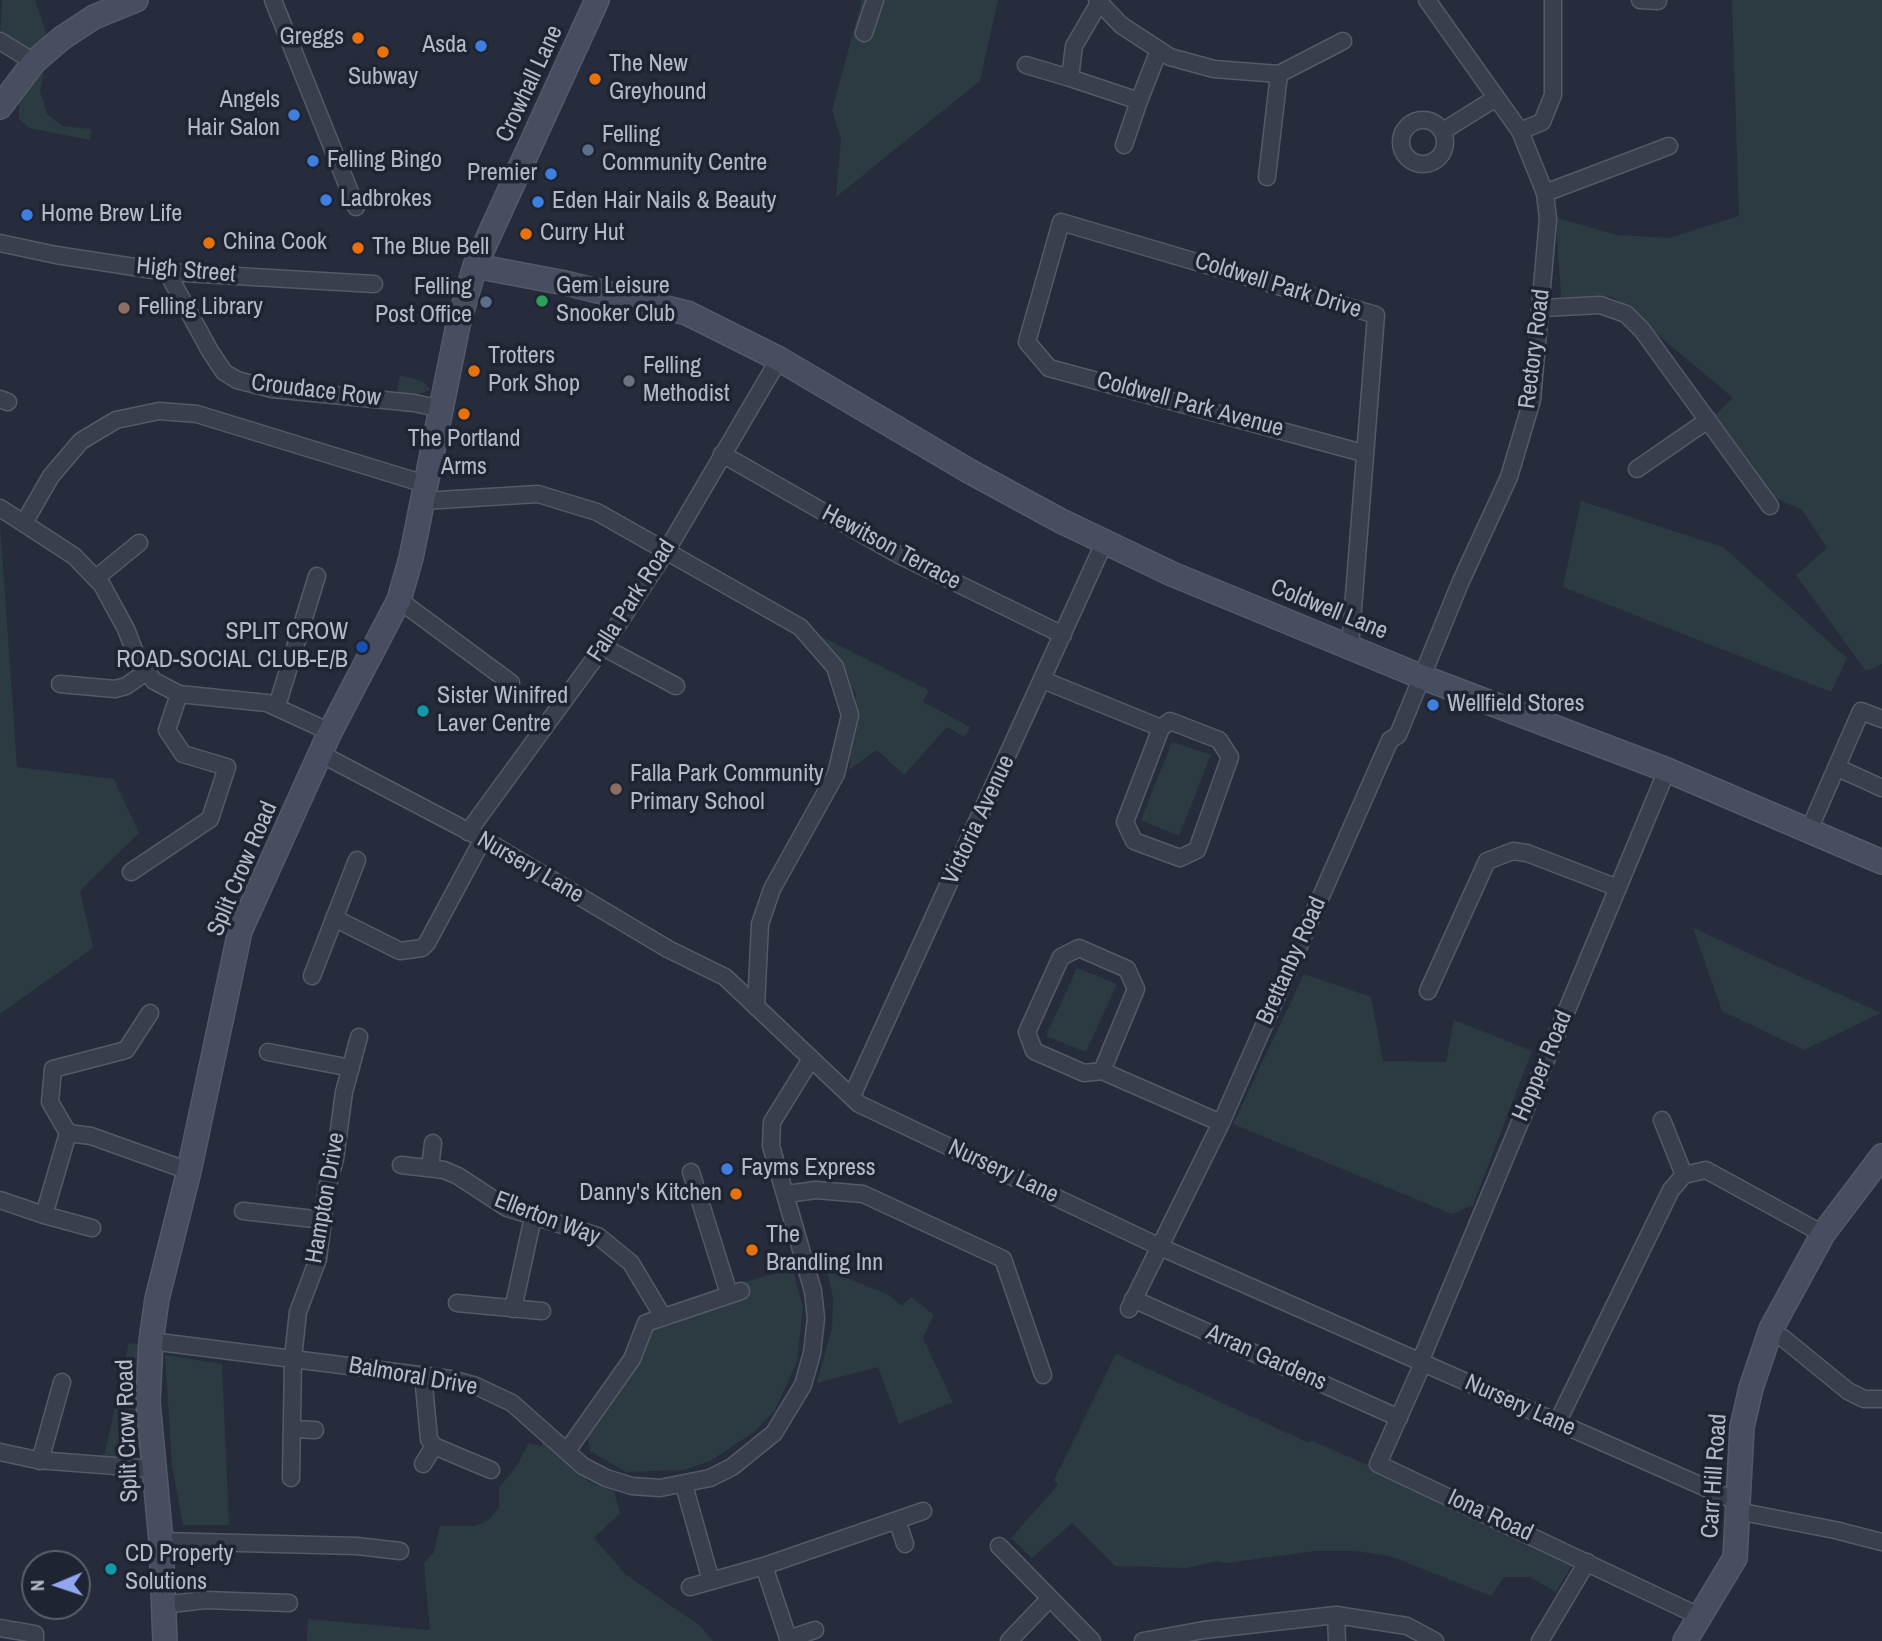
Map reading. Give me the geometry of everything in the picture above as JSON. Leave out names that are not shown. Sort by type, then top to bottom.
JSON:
[{"type":"street","points":[[0,107],[34,62],[62,38],[94,17],[136,0]]},
{"type":"street","points":[[273,0],[356,207]]},
{"type":"street","name":"Crowhall Lane","points":[[475,266],[597,0]]},
{"type":"street","points":[[864,33],[875,0]]},
{"type":"street","name":"Rectory Road","points":[[1422,677],[1461,581],[1509,477],[1532,400],[1543,307],[1548,219],[1545,193],[1520,131],[1427,0]]},
{"type":"street","points":[[1520,131],[1542,122],[1553,94],[1553,0]]},
{"type":"street","points":[[1640,0],[1658,1]]},
{"type":"street","points":[[1070,78],[1074,46],[1098,2],[1121,25],[1170,57],[1214,69],[1279,74],[1343,41]]},
{"type":"street","points":[[0,41],[34,62]]},
{"type":"street","points":[[1124,145],[1159,50]]},
{"type":"street","points":[[1026,65],[1139,101]]},
{"type":"street","points":[[1267,177],[1279,74]]},
{"type":"street","points":[[1443,131],[1496,97]]},
{"type":"street","points":[[1545,193],[1669,146]]},
{"type":"street","name":"Coldwell Park Drive","points":[[1027,342],[1061,222],[1376,315],[1363,453],[1350,647]]},
{"type":"street","name":"High Street","points":[[0,243],[56,255],[167,272],[374,284]]},
{"type":"street","name":"Coldwell Lane","points":[[475,266],[565,282],[687,313],[779,359],[969,471],[1104,542],[1172,574],[1422,677],[1667,770],[1882,862]]},
{"type":"street","name":"Split Crow Road","points":[[165,1641],[160,1541],[148,1402],[151,1341],[157,1298],[189,1171],[240,932],[330,732],[399,600],[458,325],[475,266]]},
{"type":"street","name":"Croudace Row","points":[[167,272],[210,351],[224,372],[237,380],[272,389],[414,403],[442,409]]},
{"type":"street","points":[[1543,307],[1600,304],[1626,314],[1642,330],[1770,506]]},
{"type":"street","name":"Coldwell Park Avenue","points":[[1027,342],[1048,368],[1363,453]]},
{"type":"street","name":"Falla Park Road","points":[[334,918],[400,951],[422,948],[475,836],[667,550],[779,359]]},
{"type":"street","points":[[24,523],[51,477],[81,441],[116,420],[159,411],[197,414],[424,492],[538,494],[597,512],[800,626],[835,667],[850,715],[836,774],[772,889],[760,924],[756,1007]]},
{"type":"street","points":[[1637,469],[1708,420]]},
{"type":"street","name":"Hewitson Terrace","points":[[722,454],[898,555],[1063,635]]},
{"type":"street","points":[[0,508],[74,556],[96,578],[115,606],[146,672],[154,681],[179,694],[277,706],[330,732]]},
{"type":"street","name":"Victoria Avenue","points":[[852,1096],[1104,542]]},
{"type":"street","points":[[96,578],[139,543]]},
{"type":"street","points":[[277,706],[317,576]]},
{"type":"street","points":[[399,600],[511,682]]},
{"type":"street","points":[[603,647],[676,686]]},
{"type":"street","points":[[60,684],[115,689],[126,686],[146,672]]},
{"type":"street","name":"Brettanby Road","points":[[1131,1304],[1222,1123],[1390,740],[1398,735],[1422,677]]},
{"type":"street","points":[[1043,680],[1161,728]]},
{"type":"street","points":[[131,872],[210,819],[227,767],[183,754],[167,730],[179,694]]},
{"type":"street","points":[[1809,830],[1861,711],[1882,719]]},
{"type":"street","points":[[1170,722],[1219,740],[1230,757],[1197,850],[1180,858],[1134,841],[1125,822],[1161,728],[1170,722]]},
{"type":"street","name":"Nursery Lane","points":[[321,754],[475,836],[668,949],[725,977],[859,1104],[1158,1246],[1557,1423],[1738,1507],[1882,1542]]},
{"type":"street","points":[[1838,768],[1882,788]]},
{"type":"street","name":"Hopper Road","points":[[1422,1363],[1667,770]]},
{"type":"street","points":[[1428,991],[1487,861],[1513,851],[1527,853],[1618,888]]},
{"type":"street","points":[[312,976],[357,860]]},
{"type":"street","points":[[1102,1071],[1136,989],[1127,969],[1079,948],[1060,957],[1027,1032],[1034,1051],[1084,1073],[1102,1071],[1222,1123]]},
{"type":"street","points":[[44,1215],[68,1132],[50,1102],[53,1069],[125,1050],[150,1013]]},
{"type":"street","name":"Hampton Drive","points":[[291,1478],[293,1358],[298,1312],[318,1259],[351,1068],[359,1037]]},
{"type":"street","points":[[268,1052],[351,1068]]},
{"type":"street","name":"Balmoral Drive","points":[[151,1341],[423,1375],[476,1386],[512,1403],[583,1466],[606,1478],[632,1486],[684,1485],[710,1478],[755,1450],[774,1433],[803,1385],[813,1353],[816,1318],[813,1292],[771,1146],[772,1122],[811,1059]]},
{"type":"street","points":[[1662,1120],[1684,1175]]},
{"type":"street","points":[[68,1132],[91,1136],[189,1171]]},
{"type":"street","points":[[430,1168],[433,1143]]},
{"type":"street","name":"Carr Hill Road","points":[[1685,1641],[1735,1558],[1742,1427],[1751,1388],[1771,1329],[1823,1234],[1882,1156]]},
{"type":"street","name":"Ellerton Way","points":[[401,1165],[430,1168],[458,1176],[493,1201],[533,1217],[584,1229],[610,1243],[631,1263],[662,1315]]},
{"type":"street","points":[[1557,1423],[1671,1190],[1684,1175],[1706,1170],[1823,1234]]},
{"type":"street","points":[[567,1451],[632,1359],[642,1329],[652,1319],[735,1292],[691,1172]]},
{"type":"street","points":[[786,1195],[816,1190],[863,1194],[1003,1259],[1043,1375]]},
{"type":"street","points":[[0,1199],[92,1228]]},
{"type":"street","points":[[243,1211],[323,1220]]},
{"type":"street","points":[[513,1309],[533,1217]]},
{"type":"street","points":[[457,1303],[542,1311]]},
{"type":"street","name":"Arran Gardens","points":[[1131,1304],[1399,1418]]},
{"type":"street","points":[[1783,1338],[1848,1391],[1864,1399],[1882,1399]]},
{"type":"street","name":"Iona Road","points":[[1422,1363],[1378,1464],[1701,1616]]},
{"type":"street","points":[[423,1375],[427,1431],[434,1446],[491,1470]]},
{"type":"street","points":[[40,1461],[62,1382]]},
{"type":"street","points":[[292,1429],[315,1430]]},
{"type":"street","points":[[423,1464],[434,1446]]},
{"type":"street","points":[[0,1452],[40,1461],[154,1469]]},
{"type":"street","points":[[684,1485],[711,1581]]},
{"type":"street","points":[[690,1587],[764,1566],[923,1511]]},
{"type":"street","points":[[897,1520],[905,1544]]},
{"type":"street","points":[[160,1541],[357,1546],[400,1550]]},
{"type":"street","points":[[999,1546],[1092,1641]]},
{"type":"street","points":[[1539,1641],[1587,1562]]},
{"type":"street","points":[[764,1566],[789,1640],[815,1630]]},
{"type":"street","points":[[1009,1641],[1050,1598]]},
{"type":"street","points":[[162,1605],[205,1600],[289,1603]]},
{"type":"street","points":[[1143,1641],[1204,1630],[1336,1615],[1407,1626],[1435,1641]]},
{"type":"street","points":[[1336,1615],[1337,1641]]},
{"type":"street","points":[[0,1628],[35,1633],[35,1641]]},
{"type":"shaded area","points":[[2,0],[35,0],[50,44],[34,58],[0,37]]},
{"type":"shaded area","points":[[862,0],[998,0],[980,81],[836,197],[841,138],[832,110]]},
{"type":"shaded area","points":[[1732,0],[1882,0],[1882,664],[1866,671],[1796,575],[1827,548],[1802,510],[1771,496],[1715,415],[1733,398],[1613,297],[1561,297],[1556,218],[1618,235],[1669,238],[1739,216]]},
{"type":"shaded area","points":[[45,65],[40,91],[47,114],[63,126],[91,129],[90,140],[29,128],[19,119],[19,104],[27,86]]},
{"type":"shaded area","points":[[400,375],[424,382],[430,390],[417,395],[397,392]]},
{"type":"shaded area","points":[[1581,501],[1723,547],[1847,658],[1831,692],[1563,587]]},
{"type":"shaded area","points":[[0,523],[17,767],[114,779],[139,833],[80,891],[93,948],[0,1014]]},
{"type":"shaded area","points":[[822,637],[929,690],[923,702],[970,727],[965,737],[947,727],[904,775],[877,750],[849,770],[856,694]]},
{"type":"shaded area","points":[[1172,742],[1211,755],[1179,836],[1141,820]]},
{"type":"shaded area","points":[[1693,928],[1881,1013],[1804,1050],[1722,1011]]},
{"type":"shaded area","points":[[1077,968],[1117,984],[1086,1052],[1046,1036]]},
{"type":"shaded area","points":[[1304,974],[1371,997],[1383,1061],[1446,1062],[1454,1020],[1532,1051],[1473,1205],[1452,1214],[1233,1124]]},
{"type":"shaded area","points":[[792,1268],[803,1307],[797,1362],[775,1410],[754,1432],[710,1461],[684,1470],[626,1472],[590,1451],[588,1434],[638,1365],[651,1325],[745,1294],[742,1283]]},
{"type":"shaded area","points":[[827,1270],[889,1295],[902,1306],[911,1297],[934,1315],[923,1338],[953,1402],[899,1424],[878,1367],[817,1383],[832,1328],[833,1297]]},
{"type":"shaded area","points":[[129,1343],[138,1344],[140,1443],[137,1454],[129,1462],[104,1457]]},
{"type":"shaded area","points":[[1116,1354],[1309,1443],[1310,1440],[1578,1556],[1556,1592],[1530,1577],[1504,1577],[1491,1596],[1390,1556],[1355,1551],[1315,1551],[1227,1563],[1217,1561],[1187,1568],[1115,1566],[1072,1523],[1032,1558],[1011,1538],[1058,1485],[1054,1480]]},
{"type":"shaded area","points":[[165,1355],[222,1364],[229,1525],[183,1525],[172,1465]]},
{"type":"shaded area","points":[[543,1437],[589,1482],[614,1491],[620,1513],[594,1538],[625,1574],[699,1625],[713,1641],[307,1641],[308,1619],[430,1630],[424,1563],[434,1552],[440,1526],[475,1526],[490,1519],[499,1507],[499,1488],[516,1467],[529,1443],[542,1446]]},
{"type":"place","name":"Greggs","points":[[358,38]]},
{"type":"place","name":"Asda","points":[[481,46]]},
{"type":"place","name":"Subway","points":[[383,52]]},
{"type":"place","name":"The New Greyhound","points":[[595,79]]},
{"type":"place","name":"Angels Hair Salon","points":[[294,115]]},
{"type":"place","name":"Felling Community Centre","points":[[588,150]]},
{"type":"place","name":"Felling Bingo","points":[[313,161]]},
{"type":"place","name":"Premier","points":[[551,174]]},
{"type":"place","name":"Ladbrokes","points":[[326,200]]},
{"type":"place","name":"Eden Hair Nails & Beauty","points":[[538,202]]},
{"type":"place","name":"Home Brew Life","points":[[27,215]]},
{"type":"place","name":"Curry Hut","points":[[526,234]]},
{"type":"place","name":"China Cook","points":[[209,243]]},
{"type":"place","name":"The Blue Bell","points":[[358,248]]},
{"type":"place","name":"Gem Leisure Snooker Club","points":[[542,301]]},
{"type":"place","name":"Felling Post Office","points":[[486,302]]},
{"type":"place","name":"Felling Library","points":[[124,308]]},
{"type":"place","name":"Trotters Pork Shop","points":[[474,371]]},
{"type":"place","name":"Felling Methodist","points":[[629,381]]},
{"type":"place","name":"The Portland Arms","points":[[464,414]]},
{"type":"place","name":"SPLIT CROW ROAD-SOCIAL CLUB-E/B","points":[[362,647]]},
{"type":"place","name":"Wellfield Stores","points":[[1433,705]]},
{"type":"place","name":"Sister Winifred Laver Centre","points":[[423,711]]},
{"type":"place","name":"Falla Park Community Primary School","points":[[616,789]]},
{"type":"place","name":"Fayms Express","points":[[727,1169]]},
{"type":"place","name":"Danny's Kitchen","points":[[736,1194]]},
{"type":"place","name":"The Brandling Inn","points":[[752,1250]]},
{"type":"place","name":"CD Property Solutions","points":[[111,1569]]}]
